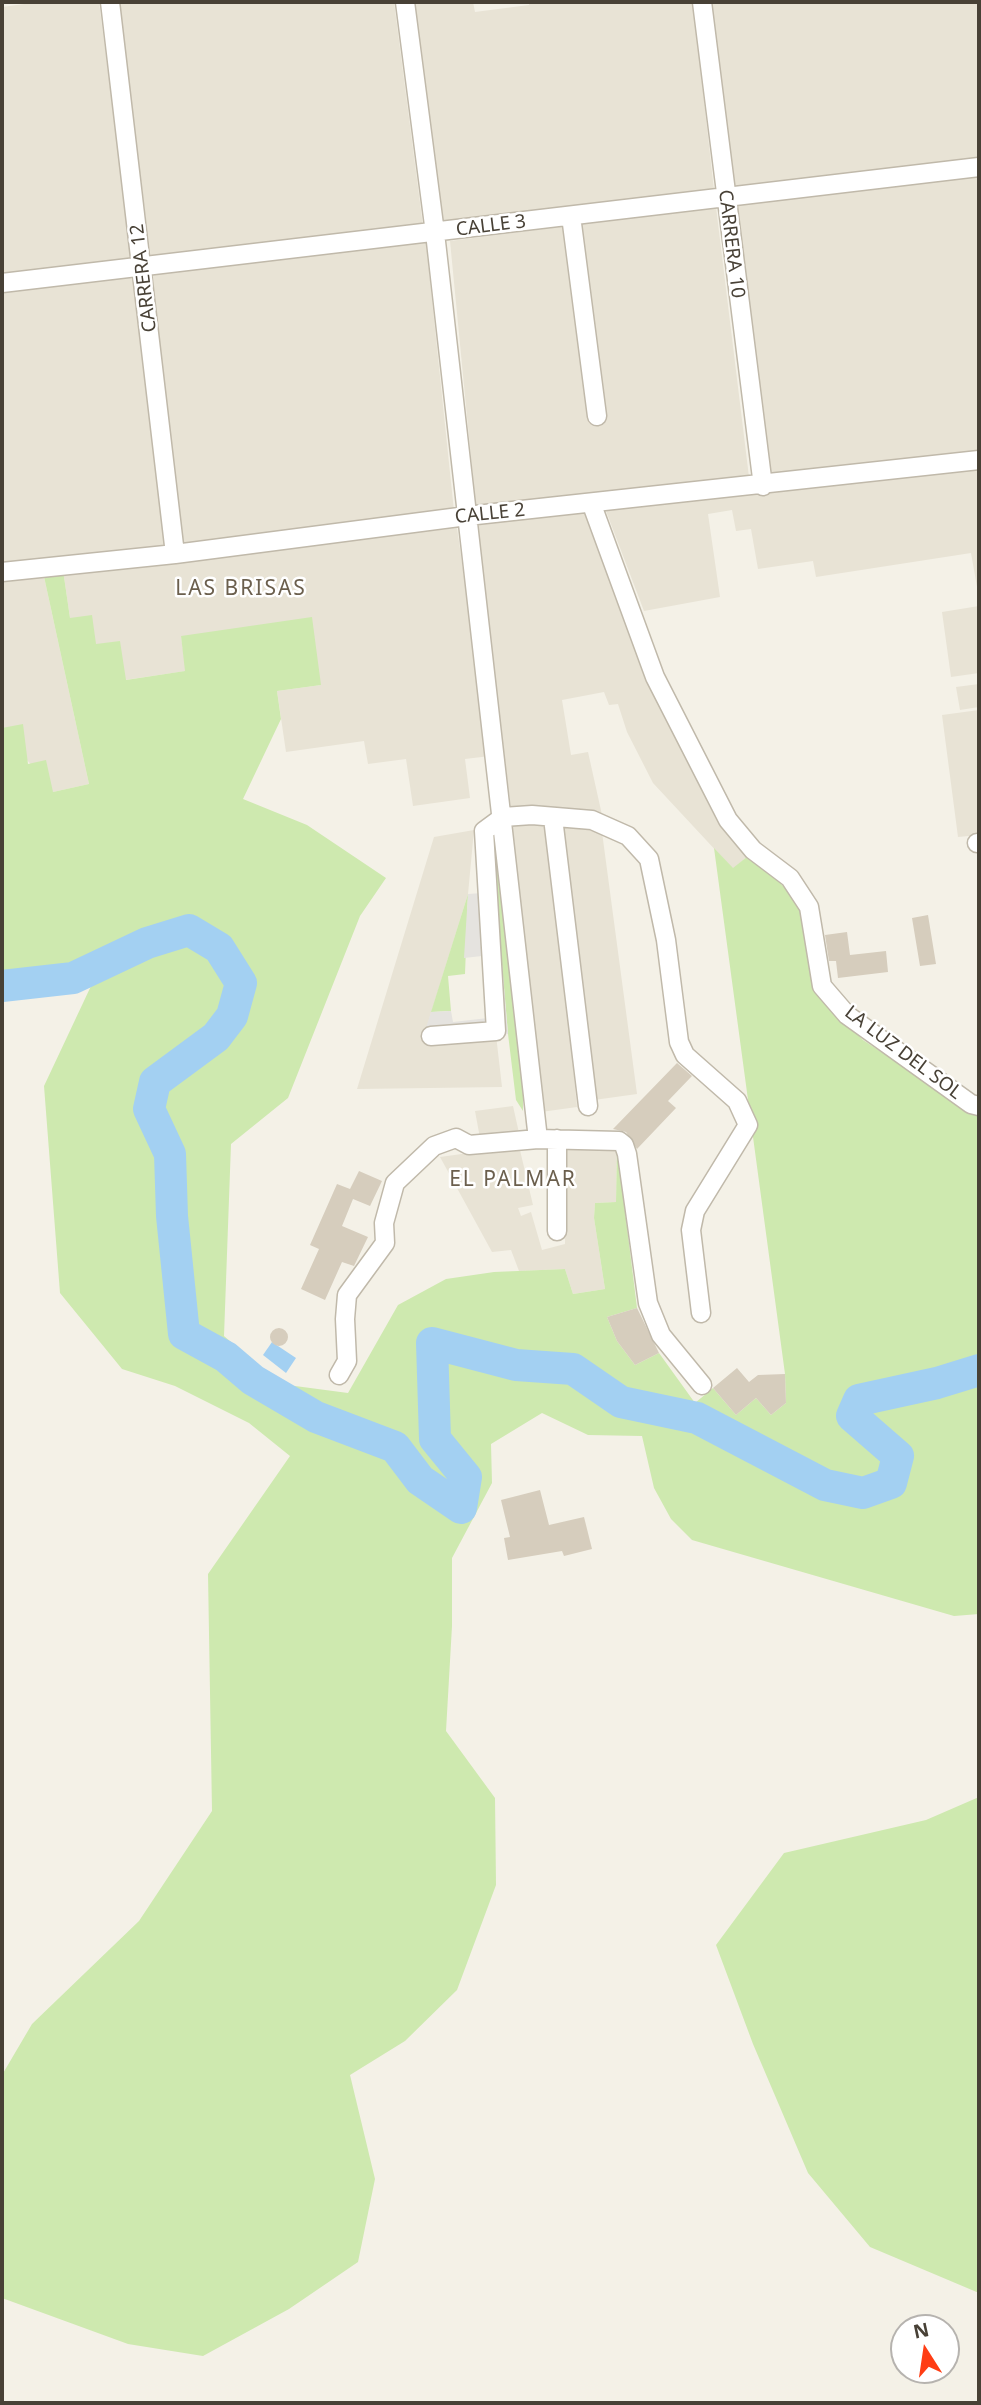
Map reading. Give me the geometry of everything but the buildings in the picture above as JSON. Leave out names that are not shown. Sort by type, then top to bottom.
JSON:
[{"type":"street","name":"CARRERA 12","points":[[110,2],[175,554]]},
{"type":"street","points":[[405,2],[436,233],[538,1139]]},
{"type":"street","name":"CARRERA 10","points":[[702,2],[763,486]]},
{"type":"street","name":"CALLE 3","points":[[2,284],[979,167]]},
{"type":"street","points":[[571,216],[597,416]]},
{"type":"street","name":"CALLE 2","points":[[2,572],[175,554],[467,516],[592,505],[979,460]]},
{"type":"street","name":"LA LUZ DEL SOL","points":[[592,505],[655,677],[728,820],[753,850],[790,878],[809,907],[822,986],[847,1015],[971,1104],[979,1106]]},
{"type":"street","points":[[430,1036],[496,1031],[484,831],[503,817],[532,815],[592,820],[628,836],[649,859],[666,940],[679,1042],[685,1055],[737,1101],[748,1125],[695,1211],[691,1230],[701,1313]]},
{"type":"street","points":[[553,818],[588,1106]]},
{"type":"street","points":[[339,1375],[347,1361],[347,1295],[385,1243],[384,1223],[395,1183],[434,1146],[446,1140],[456,1138],[469,1145],[557,1139],[619,1141],[624,1145],[648,1303],[661,1335],[702,1385]]},
{"type":"street","points":[[557,1139],[557,1231]]},
{"type":"shaded area","points":[[39,2],[99,2],[132,259],[2,275],[2,7]]},
{"type":"shaded area","points":[[118,2],[394,2],[423,226],[151,258]]},
{"type":"shaded area","points":[[413,2],[473,2],[475,12],[529,5],[529,2],[693,2],[714,190],[444,227]]},
{"type":"shaded area","points":[[709,2],[979,2],[979,160],[730,188]]},
{"type":"shaded area","points":[[979,176],[979,450],[768,476],[735,202]]},
{"type":"shaded area","points":[[716,207],[749,477],[476,509],[450,241]]},
{"type":"shaded area","points":[[426,242],[454,511],[181,546],[152,272]]},
{"type":"shaded area","points":[[135,275],[165,547],[2,563],[2,292]]},
{"type":"shaded area","points":[[979,464],[979,598],[971,553],[816,577],[813,561],[758,569],[751,529],[736,531],[732,510],[708,514],[720,597],[644,611],[606,511]]},
{"type":"shaded area","points":[[585,511],[645,677],[718,823],[748,856],[733,869],[653,783],[627,732],[618,704],[609,705],[604,692],[562,700],[571,755],[588,752],[602,815],[511,809],[476,523]]},
{"type":"shaded area","points":[[457,528],[490,756],[465,759],[470,798],[413,806],[406,759],[368,764],[364,741],[286,752],[277,691],[321,685],[181,636],[186,671],[125,680],[70,618],[63,570]]},
{"type":"shaded area","points":[[43,572],[89,784],[53,792],[2,729],[2,576]]},
{"type":"shaded area","points":[[979,606],[979,673],[951,677],[942,612]]},
{"type":"shaded area","points":[[979,684],[979,707],[960,710],[956,687]]},
{"type":"shaded area","points":[[979,710],[979,835],[958,837],[942,715]]},
{"type":"shaded area","points":[[508,820],[549,820],[577,1107],[541,1112]]},
{"type":"shaded area","points":[[590,826],[602,832],[637,1094],[594,1100],[561,827]]},
{"type":"shaded area","points":[[474,830],[468,894],[423,1039],[496,1035],[502,1087],[357,1089],[434,837]]},
{"type":"shaded area","points":[[496,892],[508,1034],[422,1040],[431,1012],[451,1011],[453,1022],[488,1018],[482,956],[464,958],[468,894]]},
{"type":"shaded area","points":[[513,1106],[519,1133],[480,1138],[475,1111]]},
{"type":"shaded area","points":[[566,1145],[617,1146],[616,1202],[595,1203],[594,1218],[605,1289],[573,1294],[565,1269],[519,1271],[511,1250],[492,1252],[440,1157],[519,1146],[533,1205],[518,1208],[521,1216],[531,1212],[542,1250],[565,1244]]},
{"type":"green space","points":[[63,570],[70,618],[92,615],[96,644],[120,641],[126,680],[185,671],[181,636],[312,617],[321,685],[277,691],[281,719],[243,799],[307,825],[386,878],[360,916],[288,1098],[231,1144],[224,1336],[280,1384],[348,1393],[398,1305],[446,1279],[494,1272],[565,1269],[573,1294],[605,1289],[594,1218],[595,1203],[616,1202],[617,1146],[637,1308],[607,1317],[617,1341],[635,1365],[659,1353],[695,1403],[713,1388],[736,1415],[756,1398],[771,1415],[786,1403],[785,1374],[714,848],[733,868],[748,856],[783,880],[781,884],[803,905],[838,1014],[863,1040],[968,1109],[979,1111],[979,1614],[954,1616],[692,1540],[671,1519],[654,1488],[642,1436],[588,1435],[542,1413],[491,1444],[492,1483],[452,1558],[452,1626],[446,1731],[495,1798],[496,1885],[457,1990],[405,2041],[350,2075],[375,2179],[358,2262],[289,2309],[203,2356],[128,2344],[2,2298],[2,2075],[32,2024],[139,1921],[212,1811],[208,1574],[290,1456],[249,1423],[175,1386],[122,1369],[60,1293],[44,1086],[91,986],[58,988],[2,1000],[2,728],[23,724],[28,764],[46,760],[53,792],[89,784],[43,572]]},
{"type":"green space","points":[[496,821],[523,1111],[516,1100],[508,1034],[490,827]]},
{"type":"green space","points":[[468,894],[465,974],[448,976],[451,1011],[431,1012]]},
{"type":"green space","points":[[979,1797],[979,2293],[870,2247],[808,2173],[753,2044],[716,1945],[784,1853],[926,1820]]},
{"type":"water","points":[[272,1342],[296,1358],[286,1373],[263,1355]]},
{"type":"waterway","points":[[2,986],[73,978],[147,943],[189,930],[219,948],[241,983],[232,1016],[216,1037],[155,1082],[149,1109],[170,1154],[172,1216],[184,1334],[226,1357],[253,1380],[316,1417],[395,1447],[420,1480],[461,1508],[466,1477],[435,1439],[432,1343],[516,1365],[573,1369],[621,1402],[697,1418],[825,1485],[863,1493],[891,1483],[898,1456],[852,1416],[859,1400],[937,1383],[979,1370]]},
{"type":"district","name":"LAS BRISAS","points":[[241,589]]},
{"type":"district","name":"EL PALMAR","points":[[513,1180]]}]
